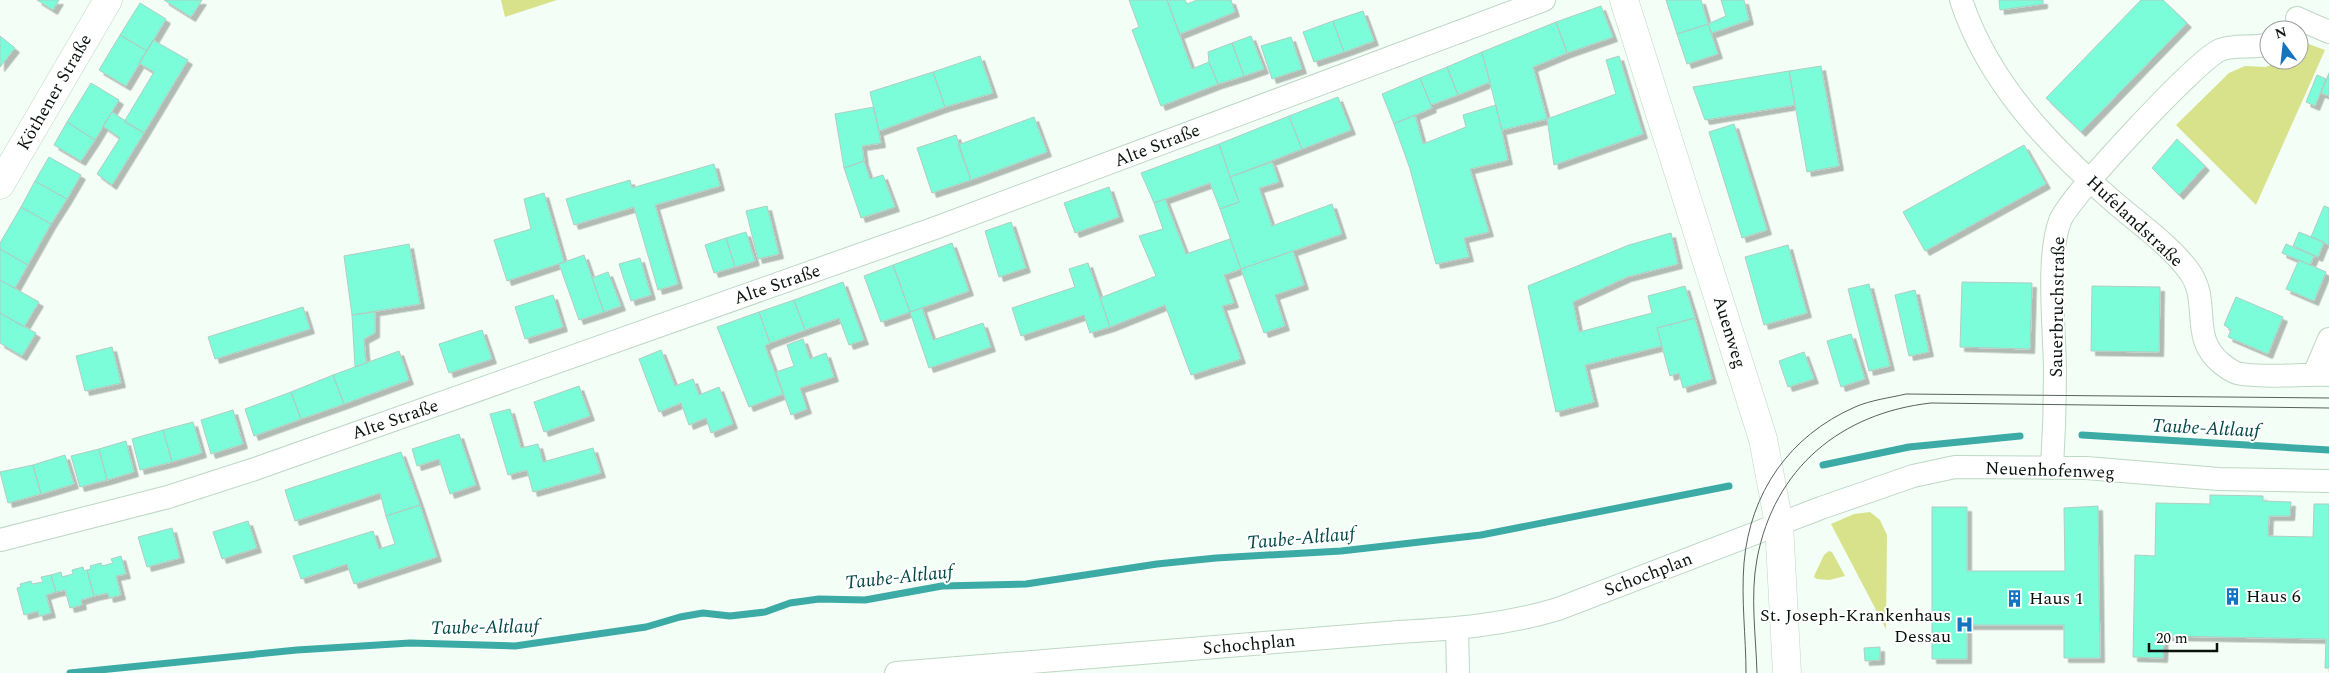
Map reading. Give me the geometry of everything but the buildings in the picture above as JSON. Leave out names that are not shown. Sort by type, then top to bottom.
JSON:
[{"type":"main road","name":"Köthener Straße","points":[[0,185],[108,0]]},
{"type":"main road","name":"Auenweg","points":[[1624,0],[1763,439],[1779,524],[1787,673]]},
{"type":"street","name":"Alte Straße","points":[[0,540],[168,497],[255,469],[938,227],[1544,0]]},
{"type":"street","name":"Hufelandstraße","points":[[1961,0],[1970,27],[1987,61],[2007,92],[2090,180],[2158,239],[2190,272],[2200,294],[2202,334],[2209,352],[2223,365],[2241,374],[2322,374]]},
{"type":"street","points":[[2295,16],[2329,32]]},
{"type":"street","name":"Sauerbruchstraße","points":[[2052,468],[2055,395],[2054,249],[2060,221],[2072,200],[2090,180],[2157,108],[2208,58],[2220,50],[2234,47],[2259,47]]},
{"type":"street","points":[[2322,374],[2329,339]]},
{"type":"street","name":"Neuenhofenweg","points":[[1779,524],[1888,484],[1940,470],[1955,468],[2086,468],[2219,479],[2329,480]]},
{"type":"street","name":"Schochplan","points":[[896,673],[1041,667],[1458,629],[1516,621],[1558,609],[1779,524]]},
{"type":"street","points":[[1458,629],[1458,673]]},
{"type":"green space","points":[[501,0],[557,0],[505,17]]},
{"type":"green space","points":[[2309,44],[2325,50],[2256,205],[2176,125],[2229,73],[2245,66],[2259,67],[2259,70],[2309,70]]},
{"type":"green space","points":[[1870,512],[1880,520],[1887,535],[1886,629],[1831,524],[1854,514]]},
{"type":"green space","points":[[1829,551],[1832,552],[1845,576],[1829,580],[1817,579],[1814,577],[1815,574],[1824,555]]},
{"type":"waterway","name":"Taube-Altlauf","points":[[2082,435],[2329,450]]},
{"type":"waterway","name":"Taube-Altlauf","points":[[1823,465],[1909,447],[2020,436]]},
{"type":"waterway","name":"Taube-Altlauf","points":[[70,673],[297,650],[410,643],[515,646],[646,627],[680,617],[703,613],[730,616],[765,612],[790,603],[819,599],[865,600],[942,586],[1026,584],[1157,564],[1216,558],[1341,551],[1481,535],[1729,486]]},
{"type":"tram line","points":[[1746,673],[1743,604],[1744,563],[1748,537],[1764,491],[1792,451],[1832,419],[1855,407],[1906,394],[2329,398]]},
{"type":"tram line","points":[[1757,673],[1754,587],[1757,559],[1766,527],[1779,498],[1796,472],[1817,451],[1841,433],[1868,419],[1898,409],[1931,403],[2329,408]]},
{"type":"place","name":"Haus 6","points":[[2232,596]]},
{"type":"place","name":"Haus 1","points":[[2015,598]]},
{"type":"place","name":"St. Joseph-Krankenhaus Dessau","points":[[1965,625]]}]
